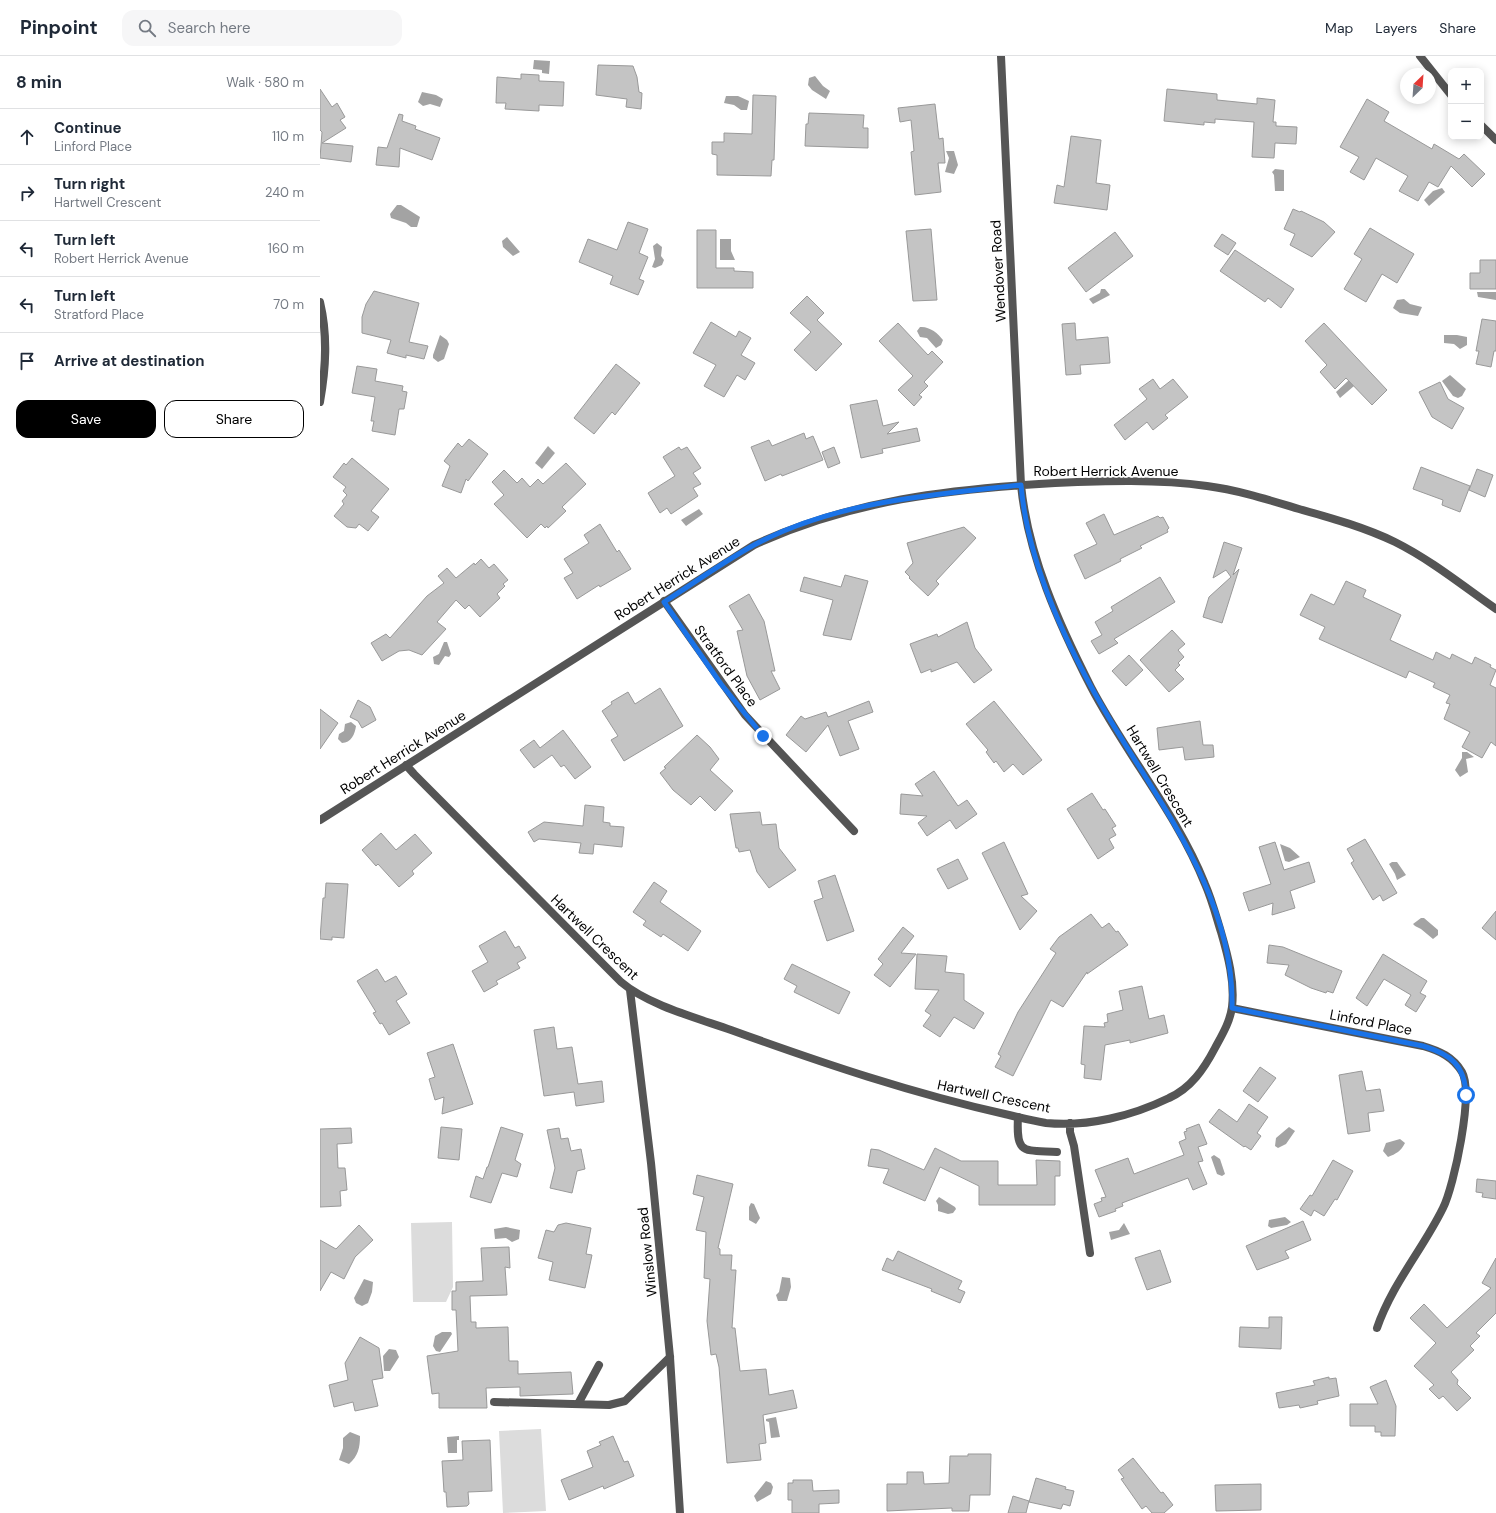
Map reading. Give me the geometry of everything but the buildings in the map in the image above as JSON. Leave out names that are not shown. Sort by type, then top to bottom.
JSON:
[{"type":"street","name":"Wendover Road","points":[[1002,56],[1021,485]]},
{"type":"street","points":[[1420,56],[1448,91]]},
{"type":"street","points":[[1484,128],[1496,140]]},
{"type":"street","points":[[320,302],[326,338],[325,374],[320,402]]},
{"type":"street","name":"Robert Herrick Avenue","points":[[320,820],[754,545],[810,522],[850,510],[904,498],[1021,485],[1085,482],[1174,483],[1208,486],[1256,496],[1337,520],[1395,542],[1441,570],[1496,609]]},
{"type":"street","name":"Hartwell Crescent","points":[[406,765],[606,969],[630,990],[702,1020],[814,1060],[942,1099],[1047,1123],[1070,1123],[1109,1118],[1138,1112],[1175,1096],[1202,1072],[1220,1038],[1232,1008],[1230,964],[1206,885],[1184,840],[1092,689],[1061,625],[1027,529],[1021,485]]},
{"type":"street","name":"Stratford Place","points":[[664,602],[745,715],[854,831]]},
{"type":"street","name":"Winslow Road","points":[[630,990],[651,1163],[670,1357],[680,1513]]},
{"type":"street","name":"Linford Place","points":[[1232,1008],[1439,1050],[1453,1060],[1462,1074],[1466,1095],[1460,1142],[1449,1193],[1437,1219],[1399,1280],[1377,1328]]},
{"type":"street","points":[[1018,1117],[1017,1137],[1022,1147],[1030,1150],[1057,1152]]},
{"type":"street","points":[[1070,1123],[1070,1132],[1074,1146],[1090,1253]]},
{"type":"street","points":[[494,1402],[609,1405],[624,1401],[670,1357]]},
{"type":"street","points":[[578,1404],[599,1365]]},
{"type":"shaded area","points":[[534,60],[550,61],[549,74],[542,73],[542,70],[533,69]]},
{"type":"shaded area","points":[[815,76],[823,86],[830,91],[826,99],[812,90],[808,85],[809,78]]},
{"type":"shaded area","points":[[422,92],[436,95],[443,99],[440,107],[430,104],[423,106],[418,102]]},
{"type":"shaded area","points":[[726,96],[738,96],[749,101],[747,110],[741,110],[734,105],[724,103]]},
{"type":"shaded area","points":[[946,151],[954,151],[958,165],[954,174],[945,172],[949,158]]},
{"type":"shaded area","points":[[1275,169],[1284,170],[1284,191],[1275,191],[1274,175],[1272,172]]},
{"type":"shaded area","points":[[1442,188],[1445,192],[1429,206],[1424,200],[1433,191]]},
{"type":"shaded area","points":[[397,205],[401,205],[420,217],[417,227],[411,227],[406,223],[391,218],[390,214]]},
{"type":"shaded area","points":[[507,237],[520,252],[513,256],[503,247],[502,241]]},
{"type":"shaded area","points":[[720,239],[731,239],[731,251],[735,260],[720,260]]},
{"type":"shaded area","points":[[657,243],[662,247],[661,256],[664,260],[662,265],[655,268],[652,267],[655,259],[653,246]]},
{"type":"shaded area","points":[[1101,289],[1105,289],[1110,295],[1093,304],[1089,299],[1100,293]]},
{"type":"shaded area","points":[[1477,292],[1496,292],[1496,300],[1478,297]]},
{"type":"shaded area","points":[[1404,299],[1410,304],[1422,307],[1418,316],[1400,313],[1393,308],[1397,300]]},
{"type":"shaded area","points":[[920,327],[930,329],[939,335],[943,340],[941,345],[936,348],[927,338],[920,337],[917,331]]},
{"type":"shaded area","points":[[440,335],[447,340],[449,344],[444,359],[438,362],[433,358],[433,355]]},
{"type":"shaded area","points":[[1444,335],[1467,337],[1467,345],[1460,349],[1454,344],[1444,343]]},
{"type":"shaded area","points":[[1450,375],[1466,389],[1462,396],[1458,398],[1453,396],[1442,381]]},
{"type":"shaded area","points":[[1349,380],[1354,386],[1340,398],[1336,392]]},
{"type":"shaded area","points":[[548,446],[555,453],[542,469],[535,463]]},
{"type":"shaded area","points":[[699,509],[703,514],[686,526],[681,520]]},
{"type":"shaded area","points":[[444,642],[447,642],[451,654],[449,657],[445,656],[439,665],[434,664],[433,657],[439,654]]},
{"type":"shaded area","points":[[351,722],[356,726],[354,735],[350,740],[342,743],[338,739],[339,734],[344,731],[345,724]]},
{"type":"shaded area","points":[[1462,752],[1467,752],[1474,757],[1466,759],[1468,772],[1460,777],[1455,770],[1462,758]]},
{"type":"shaded area","points":[[1280,844],[1290,848],[1300,857],[1289,862],[1285,861]]},
{"type":"shaded area","points":[[1392,862],[1397,862],[1406,875],[1397,880],[1389,864]]},
{"type":"shaded area","points":[[1421,918],[1424,918],[1438,930],[1438,935],[1433,939],[1413,924]]},
{"type":"shaded area","points":[[1289,1127],[1295,1131],[1286,1144],[1278,1148],[1275,1146],[1276,1138]]},
{"type":"shaded area","points":[[1400,1139],[1405,1143],[1402,1148],[1398,1152],[1388,1157],[1383,1151],[1386,1143]]},
{"type":"shaded area","points":[[1214,1155],[1220,1159],[1225,1174],[1222,1176],[1217,1174],[1211,1157]]},
{"type":"shaded area","points":[[939,1197],[955,1207],[956,1209],[953,1213],[948,1214],[938,1211],[936,1201]]},
{"type":"shaded area","points":[[751,1203],[754,1204],[760,1218],[756,1224],[749,1220],[749,1207]]},
{"type":"shaded area","points":[[1285,1217],[1291,1222],[1287,1225],[1271,1228],[1268,1226],[1269,1220]]},
{"type":"shaded area","points":[[452,1222],[453,1287],[446,1302],[413,1302],[411,1223]]},
{"type":"shaded area","points":[[1124,1223],[1130,1234],[1111,1240],[1109,1232],[1119,1230]]},
{"type":"shaded area","points":[[506,1227],[520,1230],[519,1239],[512,1242],[506,1238],[495,1239],[494,1229]]},
{"type":"shaded area","points":[[782,1277],[790,1278],[791,1287],[787,1301],[778,1301],[776,1295],[779,1292]]},
{"type":"shaded area","points":[[364,1279],[373,1282],[372,1292],[368,1303],[362,1306],[356,1303],[354,1298]]},
{"type":"shaded area","points":[[442,1332],[451,1332],[452,1334],[440,1352],[436,1351],[433,1346],[435,1336]]},
{"type":"shaded area","points":[[389,1349],[396,1350],[399,1357],[390,1371],[384,1371],[383,1356]]},
{"type":"shaded area","points":[[776,1417],[780,1437],[771,1438],[769,1422],[766,1421],[766,1419]]},
{"type":"shaded area","points":[[541,1429],[546,1511],[503,1513],[499,1431]]},
{"type":"shaded area","points":[[350,1432],[360,1436],[360,1440],[356,1455],[349,1464],[339,1460],[343,1448],[343,1438]]},
{"type":"shaded area","points":[[459,1436],[459,1440],[457,1440],[457,1453],[448,1453],[447,1437]]},
{"type":"shaded area","points":[[766,1481],[771,1483],[773,1487],[771,1494],[757,1502],[754,1496]]},
{"type":"route","points":[[763,736],[721,684],[664,602],[754,545],[810,522],[879,502],[1021,485],[1027,529],[1061,625],[1092,689],[1184,840],[1206,885],[1230,964],[1232,1008],[1439,1050],[1453,1060],[1462,1074],[1465,1083],[1466,1095]]}]
